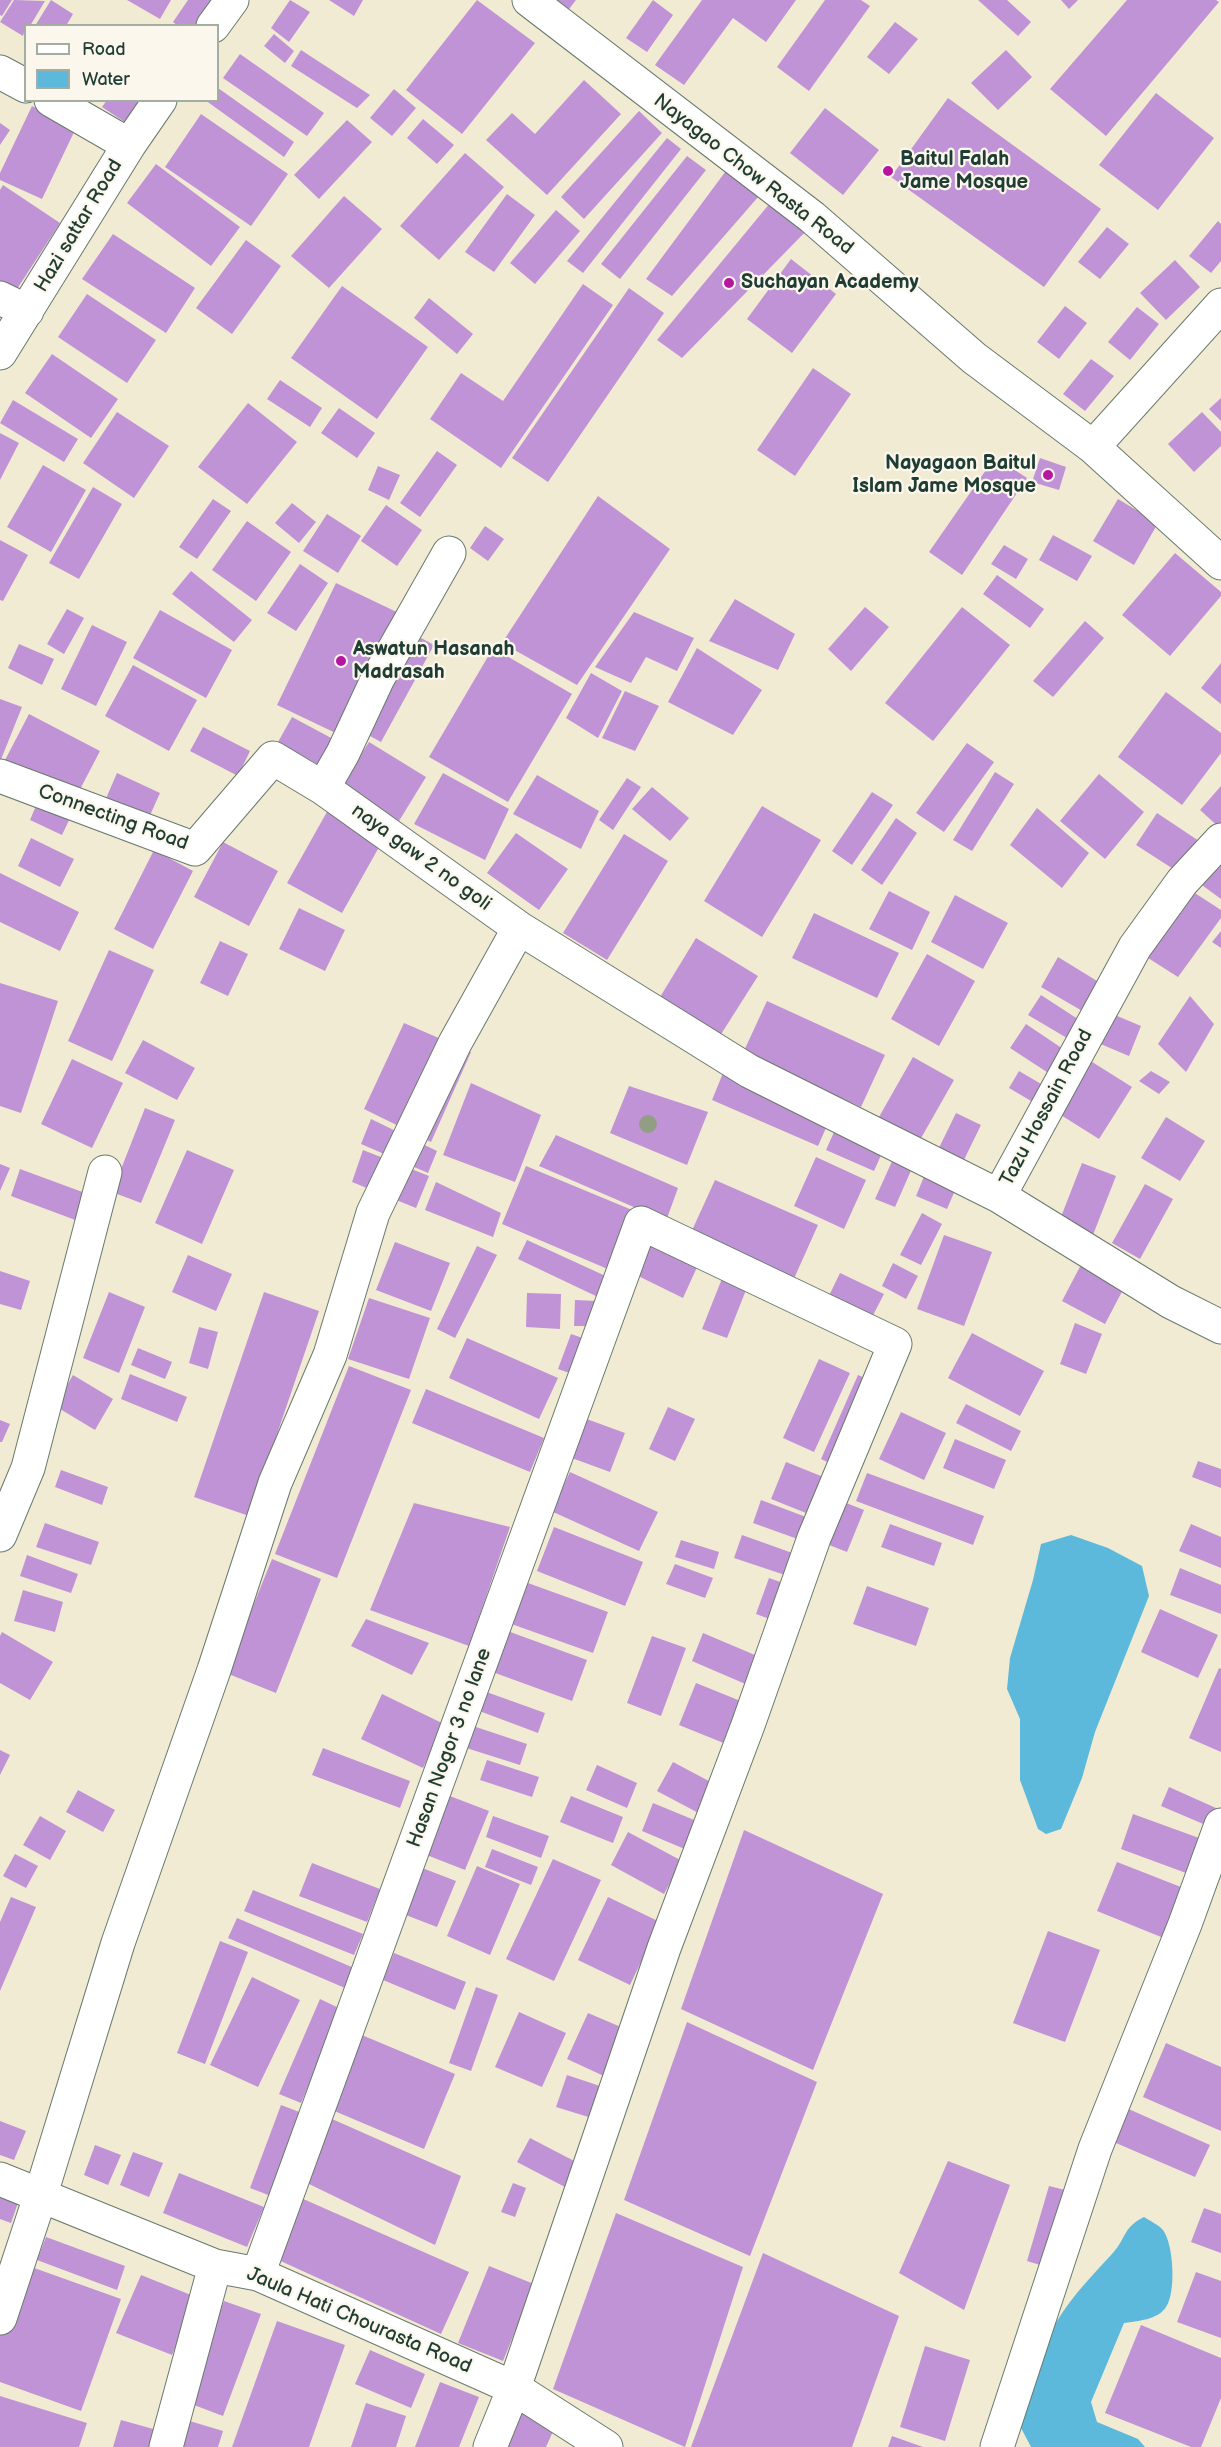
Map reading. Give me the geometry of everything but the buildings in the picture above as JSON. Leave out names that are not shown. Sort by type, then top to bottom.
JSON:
[{"type":"street","points":[[214,24],[231,0]]},
{"type":"street","name":"Nayagao Chow Rasta Road","points":[[529,0],[812,217],[974,357],[1093,447],[1221,562]]},
{"type":"street","points":[[0,72],[24,85]]},
{"type":"street","points":[[54,102],[129,145]]},
{"type":"street","name":"Hazi sattar Road","points":[[0,353],[14,304],[159,102]]},
{"type":"street","points":[[1093,447],[1221,305]]},
{"type":"street","points":[[323,788],[343,753],[378,678],[449,553]]},
{"type":"street","name":"Connecting Road","points":[[0,776],[195,849],[273,758],[323,788]]},
{"type":"street","name":"naya gaw 2 no goli","points":[[323,788],[519,928],[749,1071],[999,1196]]},
{"type":"street","name":"Tazu Hossain Road","points":[[1221,840],[1182,882],[1135,947],[999,1196],[1171,1302],[1221,1327]]},
{"type":"street","points":[[0,2318],[40,2197],[118,1943],[214,1670],[275,1483],[330,1355],[374,1213],[455,1043],[519,928]]},
{"type":"street","points":[[0,1535],[28,1468],[105,1172]]},
{"type":"street","name":"Hasan Nogor 3 no lane","points":[[258,2274],[641,1223],[895,1344],[813,1538],[748,1725],[664,1948],[514,2388]]},
{"type":"street","points":[[997,2447],[1095,2149],[1221,1825]]},
{"type":"street","name":"Jaula Hati Chourasta Road","points":[[0,2180],[214,2266],[258,2274],[514,2388],[606,2447]]},
{"type":"street","points":[[166,2447],[214,2266]]},
{"type":"street","points":[[490,2447],[514,2388]]},
{"type":"water","points":[[1071,1535],[1108,1548],[1142,1566],[1149,1596],[1095,1732],[1082,1778],[1061,1829],[1046,1834],[1038,1829],[1020,1780],[1020,1719],[1007,1689],[1010,1658],[1041,1544]]},
{"type":"water","points":[[1144,2217],[1163,2230],[1170,2246],[1172,2280],[1169,2300],[1158,2315],[1124,2323],[1091,2402],[1097,2422],[1138,2439],[1145,2447],[1031,2447],[1020,2426],[1037,2367],[1050,2334],[1063,2312],[1117,2248],[1128,2229]]},
{"type":"place","name":"Baitul Falah Jame Mosque","points":[[888,171]]},
{"type":"place","name":"Suchayan Academy","points":[[729,283]]},
{"type":"place","name":"Nayagaon Baitul Islam Jame Mosque","points":[[1048,475]]},
{"type":"place","name":"Aswatun Hasanah Madrasah","points":[[341,661]]}]
